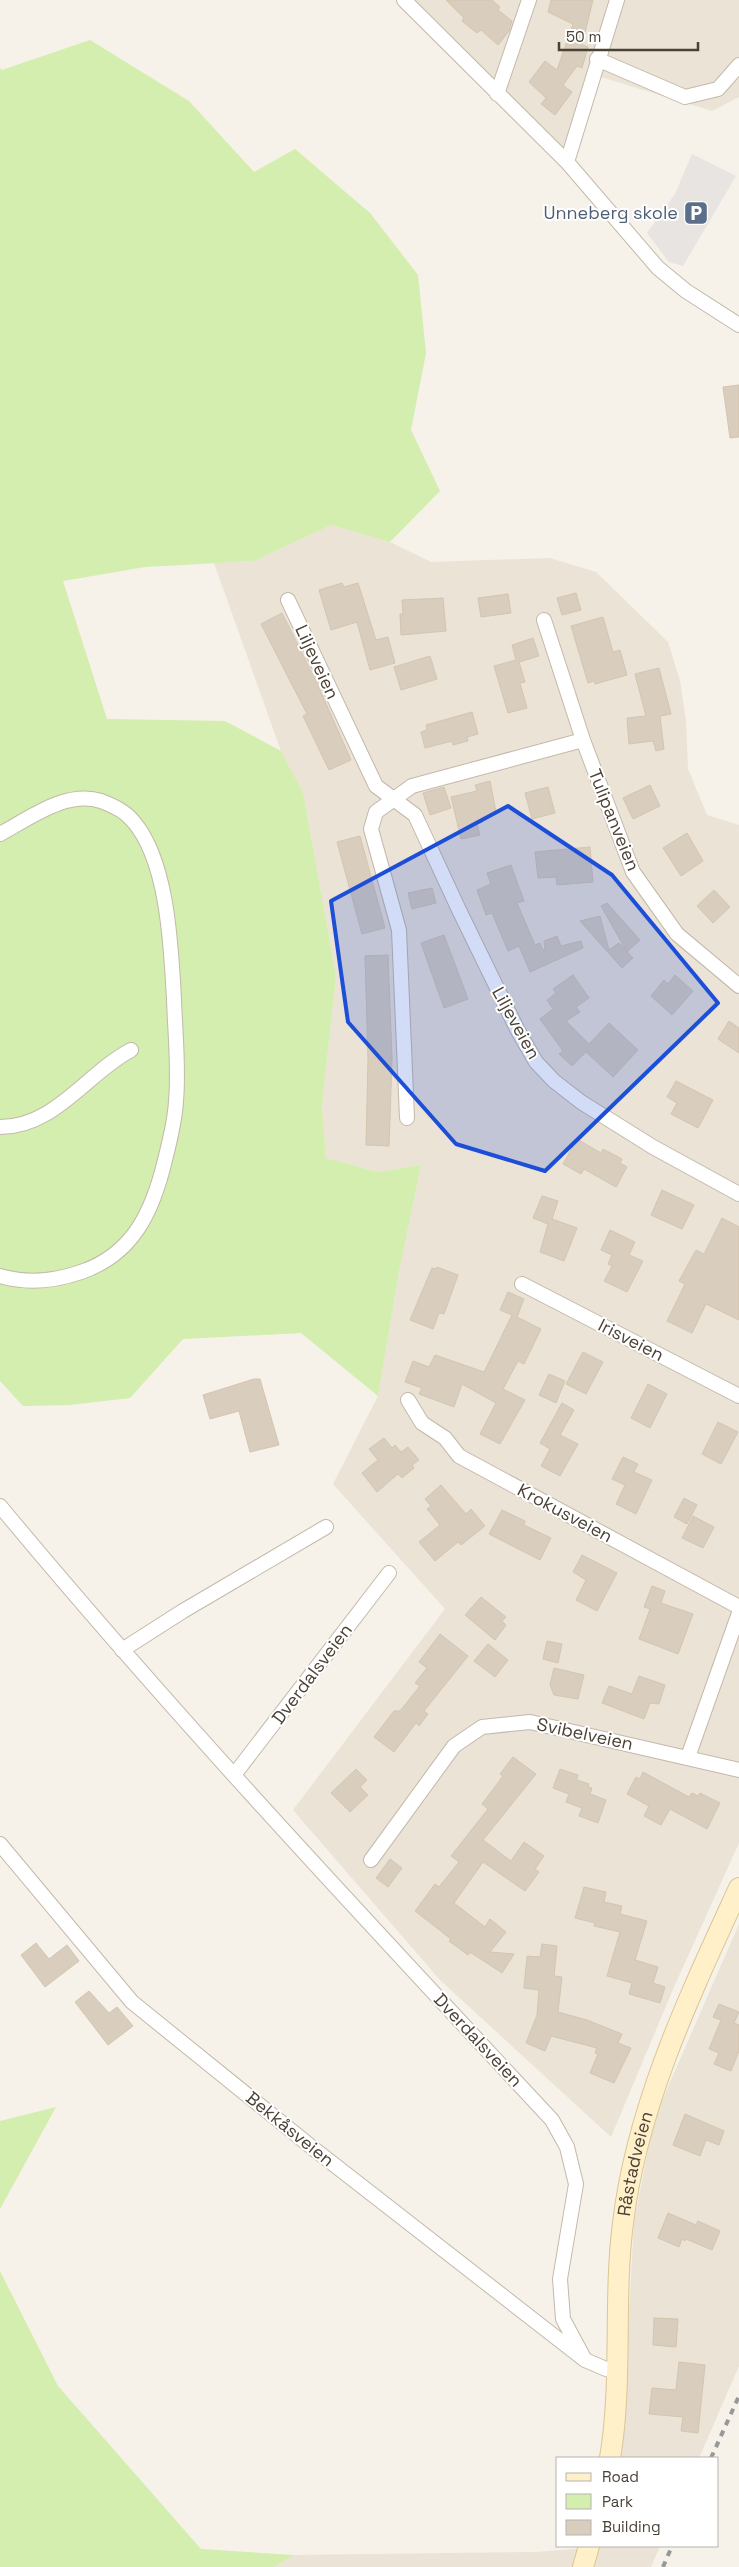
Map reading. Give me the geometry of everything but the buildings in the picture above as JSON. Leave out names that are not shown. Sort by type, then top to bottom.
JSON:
[{"type":"main road","name":"Råstadveien","points":[[610,2457],[617,2371],[622,2224],[634,2157],[665,2059],[739,1888]]},
{"type":"main road","points":[[582,2567],[589,2547]]},
{"type":"street","points":[[404,0],[566,162],[658,268],[686,291],[739,326]]},
{"type":"street","points":[[497,94],[529,0]]},
{"type":"street","points":[[566,162],[617,0]]},
{"type":"street","points":[[597,59],[686,97],[718,89],[739,65]]},
{"type":"street","name":"Liljeveien","points":[[288,600],[376,786],[415,815],[463,919],[536,1062],[554,1081],[582,1102],[653,1147],[739,1194]]},
{"type":"street","name":"Tulipanveien","points":[[544,620],[583,740],[633,872],[677,934],[739,986]]},
{"type":"street","points":[[407,1118],[399,930],[371,829],[376,812],[412,786],[583,740]]},
{"type":"street","points":[[0,834],[64,801],[78,798],[100,801],[120,809],[134,821],[148,847],[167,910],[171,936],[177,1080],[173,1128],[156,1195],[149,1213],[136,1232],[120,1249],[98,1266],[71,1276],[34,1281],[16,1280],[0,1276]]},
{"type":"street","points":[[0,1128],[12,1128],[38,1119],[131,1050]]},
{"type":"street","name":"Irisveien","points":[[522,1284],[739,1396]]},
{"type":"street","name":"Krokusveien","points":[[408,1400],[422,1423],[445,1438],[459,1456],[739,1607]]},
{"type":"street","name":"Dverdalsveien","points":[[0,1506],[122,1650],[234,1775],[552,2120],[567,2147],[576,2184],[560,2279],[563,2319],[585,2360]]},
{"type":"street","points":[[122,1650],[183,1611],[326,1527]]},
{"type":"street","name":"Dverdalsveien","points":[[234,1775],[388,1573]]},
{"type":"street","points":[[688,1757],[739,1613]]},
{"type":"street","name":"Svibelveien","points":[[371,1860],[454,1746],[482,1727],[530,1722],[739,1770]]},
{"type":"street","name":"Bekkåsveien","points":[[0,1844],[132,2002],[314,2149],[585,2360],[606,2369],[617,2371]]},
{"type":"highlighted area","points":[[508,806],[612,875],[718,1003],[545,1171],[456,1144],[348,1022],[331,901]]},
{"type":"shaded area","points":[[414,0],[739,0],[739,97],[712,111],[601,77],[566,149],[558,145]]},
{"type":"shaded area","points":[[692,154],[736,176],[683,266],[669,262],[647,233],[675,194]]},
{"type":"shaded area","points":[[331,525],[390,542],[431,562],[550,558],[596,572],[668,642],[680,681],[686,721],[688,769],[707,815],[739,825],[739,1843],[674,1987],[611,2137],[440,1980],[293,1810],[445,1609],[333,1484],[378,1396],[399,1272],[421,1165],[377,1172],[326,1158],[322,1106],[336,976],[303,792],[281,751],[214,563],[254,561]]},
{"type":"shaded area","points":[[739,1924],[739,2366],[699,2457],[621,2457],[634,2222],[654,2119]]},
{"type":"shaded area","points":[[599,2547],[660,2547],[651,2567],[593,2567]]},
{"type":"shaded area","points":[[588,2548],[583,2567],[274,2567],[294,2555],[535,2552]]},
{"type":"green space","points":[[90,40],[189,101],[254,172],[295,149],[370,213],[418,275],[426,353],[411,430],[440,491],[390,542],[331,525],[254,561],[145,567],[63,581],[107,719],[225,721],[281,751],[303,792],[336,976],[322,1106],[326,1158],[377,1172],[421,1165],[399,1272],[378,1396],[301,1333],[183,1339],[130,1398],[70,1405],[23,1406],[0,1381],[0,68],[2,70]]},
{"type":"green space","points":[[56,2107],[0,2209],[0,2121]]},
{"type":"green space","points":[[0,2271],[58,2386],[201,2549],[294,2555],[274,2567],[0,2567]]},
{"type":"railway","points":[[711,2457],[739,2396]]},
{"type":"railway","points":[[663,2567],[672,2547]]},
{"type":"place","name":"Unneberg skole","points":[[696,213]]}]
